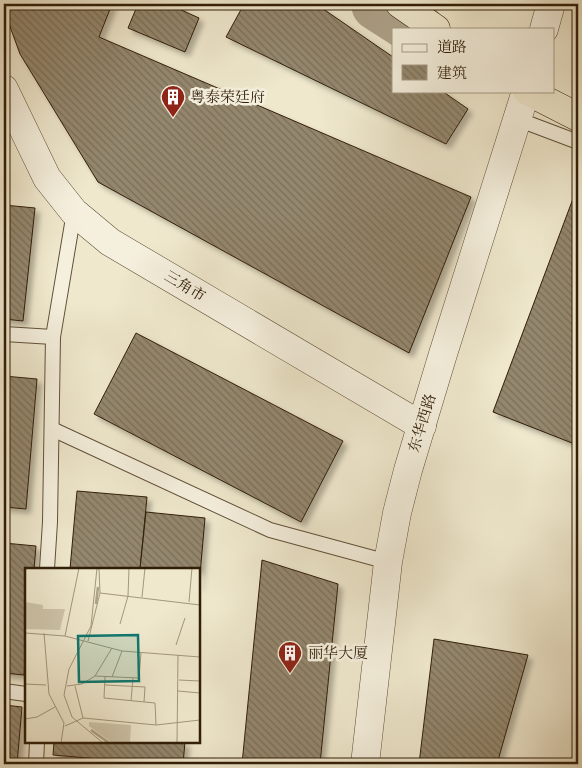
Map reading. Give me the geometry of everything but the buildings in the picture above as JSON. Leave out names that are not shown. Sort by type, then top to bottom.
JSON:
[{"type":"highway","points":[[395,4],[430,28]]},
{"type":"highway","points":[[400,4],[435,28]]},
{"type":"highway","points":[[528,92],[578,117]]},
{"type":"highway","points":[[537,92],[578,113]]},
{"type":"street","points":[[544,28],[551,4]]},
{"type":"street","name":"三角市","points":[[4,89],[47,178],[74,212],[110,242],[422,426]]},
{"type":"street","name":"东华西路","points":[[365,764],[388,562],[397,513],[422,426],[526,92]]},
{"type":"lane","points":[[518,119],[578,142]]},
{"type":"lane","points":[[47,568],[50,522],[53,337],[74,212]]},
{"type":"lane","points":[[4,334],[53,337]]},
{"type":"lane","points":[[52,429],[270,530],[388,562]]},
{"type":"lane","points":[[4,691],[25,694]]},
{"type":"lane","points":[[36,764],[37,743]]},
{"type":"waterway","points":[[378,4],[415,28]]},
{"type":"place","name":"粤泰荣廷府","points":[[173,118]]},
{"type":"place","name":"丽华大厦","points":[[290,674]]}]
